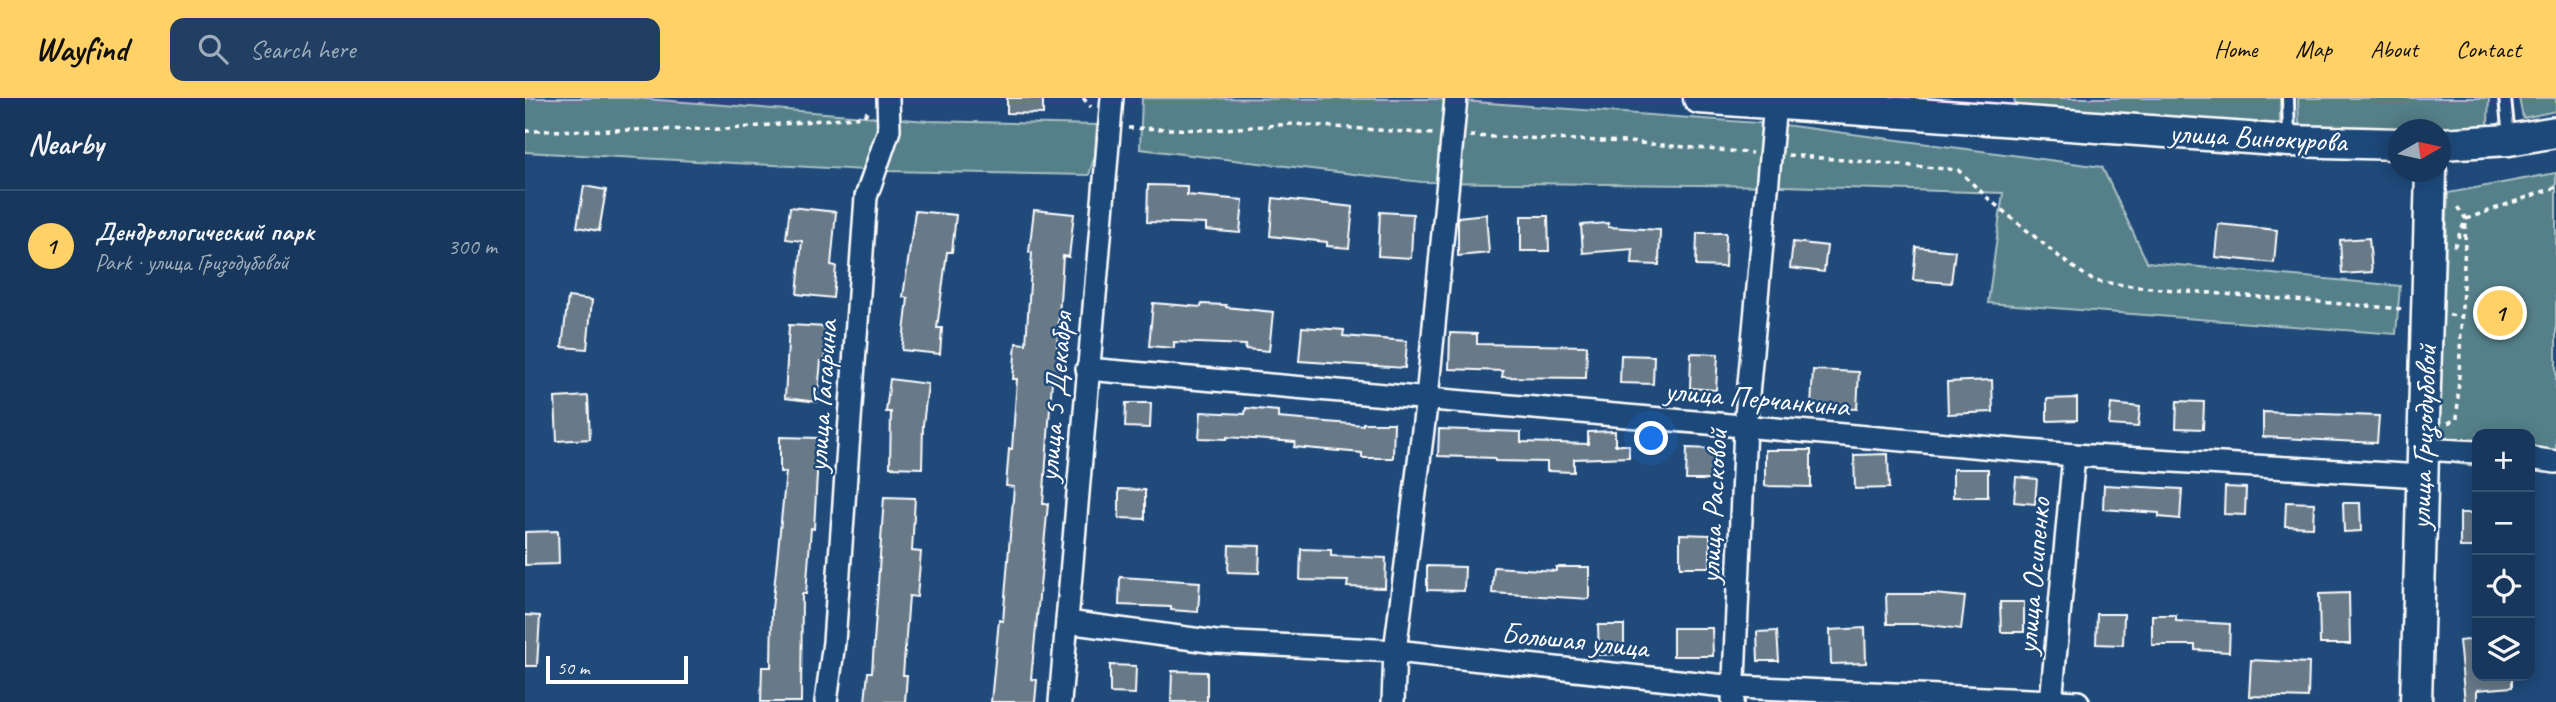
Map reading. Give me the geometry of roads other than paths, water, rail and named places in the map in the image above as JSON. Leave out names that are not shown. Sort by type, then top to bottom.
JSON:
[{"type":"main road","name":"улица Винокурова","points":[[1699,98],[1775,104],[1818,102],[2289,141],[2388,144]]},
{"type":"main road","points":[[2451,143],[2509,140],[2556,132]]},
{"type":"main road","name":"улица Гризодубовой","points":[[2416,702],[2431,182]]},
{"type":"street","name":"улица 5 Декабря","points":[[1060,702],[1112,98]]},
{"type":"street","points":[[1392,702],[1395,651],[1427,398],[1455,98]]},
{"type":"street","name":"улица Гагарина","points":[[826,702],[834,642],[866,197],[889,130],[879,102]]},
{"type":"street","name":"улица Расковой","points":[[1734,694],[1745,427],[1775,104]]},
{"type":"street","name":"улица Перчанкина","points":[[1087,369],[2074,455],[2472,452]]},
{"type":"street","name":"улица Осипенко","points":[[2051,701],[2074,455]]},
{"type":"street","points":[[2535,459],[2556,462]]},
{"type":"street","name":"Большая улица","points":[[1067,622],[1216,642],[1395,651],[1734,694],[2078,702]]},
{"type":"lane","points":[[2288,98],[2289,141]]},
{"type":"lane","points":[[2505,98],[2509,140]]},
{"type":"place","name":"Дендрологический парк","points":[[2500,313]]}]
